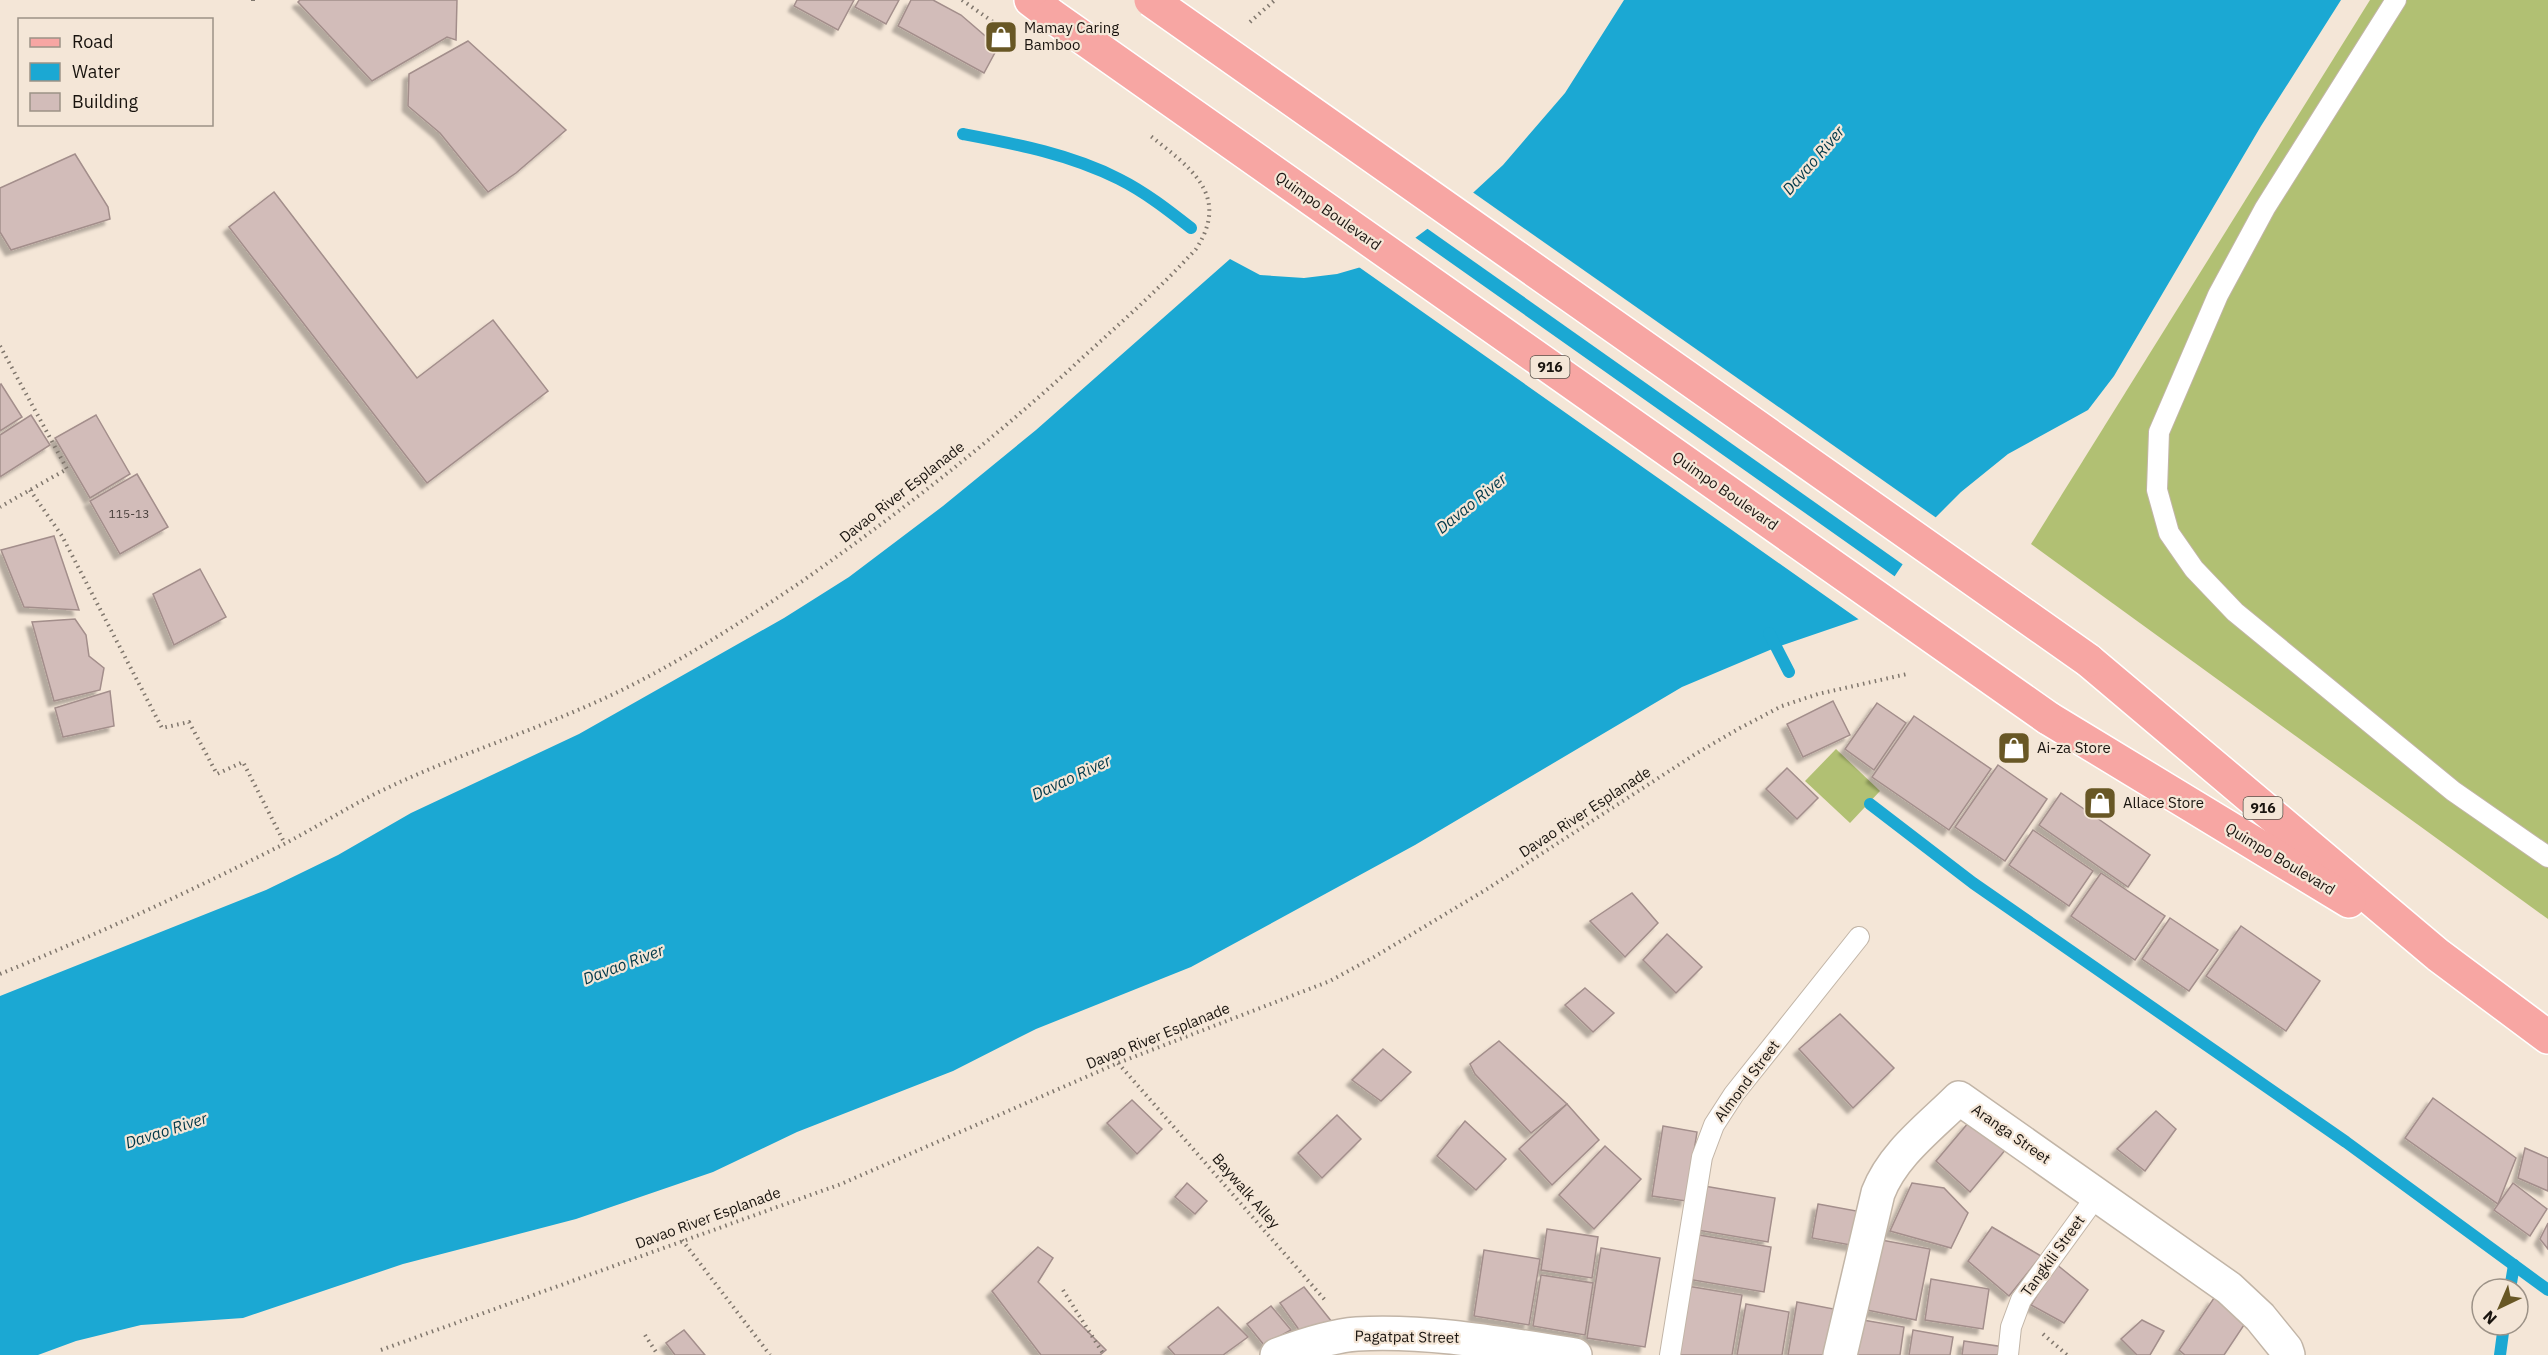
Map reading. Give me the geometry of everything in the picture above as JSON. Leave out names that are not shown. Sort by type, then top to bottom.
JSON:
[{"type":"main road","name":"Quimpo Boulevard","points":[[1151,0],[2088,660],[2438,955],[2548,1037]]},
{"type":"main road","name":"Quimpo Boulevard","points":[[1041,8],[2048,718],[2438,955]]},
{"type":"street","name":"Aranga Street","points":[[1840,1355],[1878,1193],[1886,1174],[1897,1159],[1959,1098],[2229,1288],[2260,1317],[2286,1349],[2288,1355]]},
{"type":"street","name":"Pagatpat Street","points":[[1277,1355],[1298,1347],[1355,1334],[1446,1336],[1575,1355]]},
{"type":"lane","points":[[2396,0],[2265,208],[2218,295],[2159,432],[2157,490],[2169,532],[2194,569],[2235,612],[2453,791],[2548,857]]},
{"type":"lane","name":"Almond Street","points":[[1670,1355],[1702,1157],[1708,1139],[1734,1094],[1859,937]]},
{"type":"lane","name":"Tangkili Street","points":[[2008,1355],[2011,1328],[2021,1300],[2098,1194]]},
{"type":"path","name":"Davao River Esplanade","points":[[0,974],[52,953],[285,844],[380,791],[438,765],[573,712],[631,685],[751,616],[898,512],[1052,386],[1184,262],[1207,232],[1211,217],[1209,202],[1202,187],[1191,170],[1143,131]]},
{"type":"path","points":[[0,346],[67,469],[0,507]]},
{"type":"path","points":[[30,490],[62,536],[91,588],[162,728],[189,722],[217,774],[243,762],[285,844]]},
{"type":"path","name":"Davao River Esplanade","points":[[381,1350],[841,1184],[1118,1063],[1273,1005],[1330,981],[1487,889],[1697,753],[1782,706],[1818,694],[1907,674]]},
{"type":"path","name":"Baywalk Alley","points":[[1118,1063],[1355,1334]]},
{"type":"path","points":[[682,1240],[770,1355]]},
{"type":"path","points":[[1063,1290],[1104,1355]]},
{"type":"path","points":[[645,1335],[658,1355]]},
{"type":"green space","points":[[2370,0],[2548,0],[2548,919],[2031,544]]},
{"type":"green space","points":[[1836,749],[1880,791],[1850,823],[1805,781]]},
{"type":"water","name":"Davao River","points":[[1624,0],[2341,0],[2261,126],[2114,376],[2088,410],[2008,454],[1961,492],[1931,522],[1868,616],[1777,647],[1682,687],[1415,845],[1191,967],[1036,1029],[953,1071],[797,1132],[713,1172],[576,1219],[403,1264],[243,1318],[141,1325],[76,1341],[38,1355],[0,1355],[0,996],[266,890],[338,855],[411,813],[579,734],[784,618],[849,577],[943,506],[1036,430],[1230,259],[1260,275],[1304,278],[1337,274],[1368,265],[1407,244],[1462,203],[1503,165],[1565,93]]},
{"type":"pier","points":[[1471,191],[1938,519],[1905,566],[1425,227]]},
{"type":"pier","points":[[1413,236],[1897,578],[1870,618],[1861,621],[1356,265],[1367,262]]},
{"type":"building","points":[[300,0],[457,0],[456,40],[447,37],[372,81],[298,2]]},
{"type":"building","points":[[797,0],[854,0],[838,30],[794,6]]},
{"type":"building","points":[[859,0],[899,0],[886,24],[855,7]]},
{"type":"building","points":[[911,0],[933,0],[961,15],[998,47],[984,73],[898,26]]},
{"type":"building","points":[[468,41],[566,130],[516,173],[488,192],[440,133],[408,106],[409,74]]},
{"type":"building","points":[[75,154],[108,207],[110,219],[11,250],[0,232],[0,188]]},
{"type":"building","points":[[274,192],[417,378],[493,320],[548,391],[427,483],[229,227]]},
{"type":"building","points":[[0,385],[22,417],[0,431]]},
{"type":"building","points":[[31,415],[50,445],[0,477],[0,435]]},
{"type":"building","points":[[96,415],[130,474],[90,498],[55,438]]},
{"type":"building","points":[[137,474],[168,527],[120,554],[90,501]]},
{"type":"building","points":[[54,536],[79,610],[24,607],[1,550]]},
{"type":"building","points":[[200,569],[226,617],[174,645],[153,594]]},
{"type":"building","points":[[75,619],[86,635],[89,656],[104,668],[100,690],[54,701],[32,622]]},
{"type":"building","points":[[110,691],[114,726],[63,737],[55,708]]},
{"type":"building","points":[[1833,701],[1850,735],[1803,757],[1787,724]]},
{"type":"building","points":[[1877,703],[1906,723],[1874,770],[1845,749]]},
{"type":"building","points":[[1914,716],[1991,769],[1949,830],[1872,777]]},
{"type":"building","points":[[1998,765],[2047,799],[2005,861],[1955,827]]},
{"type":"building","points":[[1787,768],[1818,798],[1797,819],[1766,789]]},
{"type":"building","points":[[2061,793],[2150,855],[2128,887],[2039,825]]},
{"type":"building","points":[[2033,830],[2093,871],[2069,906],[2009,865]]},
{"type":"building","points":[[2101,873],[2165,916],[2135,960],[2071,916]]},
{"type":"building","points":[[1632,893],[1658,923],[1625,957],[1590,921]]},
{"type":"building","points":[[2170,918],[2218,950],[2189,991],[2142,959]]},
{"type":"building","points":[[2241,926],[2320,981],[2286,1031],[2206,976]]},
{"type":"building","points":[[1667,934],[1702,967],[1676,993],[1643,960]]},
{"type":"building","points":[[1585,988],[1614,1013],[1593,1032],[1565,1005]]},
{"type":"building","points":[[1840,1014],[1894,1068],[1853,1108],[1799,1049]]},
{"type":"building","points":[[1499,1041],[1567,1104],[1531,1133],[1475,1074],[1470,1064]]},
{"type":"building","points":[[1383,1049],[1411,1072],[1381,1101],[1352,1080]]},
{"type":"building","points":[[2433,1098],[2516,1158],[2498,1204],[2405,1138]]},
{"type":"building","points":[[1132,1100],[1162,1129],[1137,1154],[1107,1123]]},
{"type":"building","points":[[1567,1104],[1599,1140],[1552,1185],[1519,1149]]},
{"type":"building","points":[[2156,1111],[2176,1129],[2145,1171],[2117,1149]]},
{"type":"building","points":[[1337,1115],[1361,1139],[1322,1178],[1298,1153]]},
{"type":"building","points":[[1465,1121],[1506,1159],[1476,1190],[1437,1156]]},
{"type":"building","points":[[1969,1122],[2007,1148],[1970,1192],[1936,1161]]},
{"type":"building","points":[[1663,1126],[1697,1132],[1686,1201],[1652,1196]]},
{"type":"building","points":[[1605,1146],[1641,1179],[1594,1229],[1559,1195]]},
{"type":"building","points":[[2525,1148],[2548,1158],[2548,1191],[2518,1178]]},
{"type":"building","points":[[1187,1183],[1207,1201],[1195,1214],[1175,1197]]},
{"type":"building","points":[[1912,1183],[1944,1188],[1968,1213],[1951,1248],[1890,1231]]},
{"type":"building","points":[[2513,1183],[2547,1209],[2530,1236],[2494,1210]]},
{"type":"building","points":[[1704,1186],[1775,1198],[1768,1242],[1697,1230]]},
{"type":"building","points":[[1818,1204],[1862,1212],[1856,1246],[1812,1238]]},
{"type":"building","points":[[2548,1223],[2548,1249],[2540,1239]]},
{"type":"building","points":[[1992,1227],[2041,1256],[2009,1296],[1968,1261]]},
{"type":"building","points":[[1547,1229],[1598,1237],[1592,1278],[1541,1270]]},
{"type":"building","points":[[1693,1234],[1771,1247],[1764,1292],[1687,1279]]},
{"type":"building","points":[[1876,1239],[1930,1249],[1916,1320],[1862,1309]]},
{"type":"building","points":[[1038,1247],[1053,1258],[1038,1282],[1106,1350],[1100,1355],[1041,1355],[992,1291]]},
{"type":"building","points":[[1601,1248],[1660,1258],[1645,1347],[1587,1338]]},
{"type":"building","points":[[1484,1250],[1540,1259],[1529,1325],[1474,1316]]},
{"type":"building","points":[[2056,1264],[2088,1290],[2064,1323],[2031,1305]]},
{"type":"building","points":[[1541,1275],[1593,1283],[1585,1335],[1533,1326]]},
{"type":"building","points":[[1931,1279],[1989,1289],[1983,1329],[1925,1320]]},
{"type":"building","points":[[1687,1286],[1742,1295],[1732,1355],[1676,1355]]},
{"type":"building","points":[[1304,1287],[1332,1322],[1302,1334],[1280,1303]]},
{"type":"building","points":[[2214,1298],[2246,1322],[2224,1355],[2185,1355],[2179,1350]]},
{"type":"building","points":[[1797,1302],[1839,1310],[1832,1355],[1788,1355]]},
{"type":"building","points":[[1746,1304],[1789,1312],[1782,1355],[1737,1355]]},
{"type":"building","points":[[1271,1306],[1291,1330],[1264,1345],[1247,1324]]},
{"type":"building","points":[[1218,1307],[1248,1337],[1223,1355],[1175,1355],[1168,1347]]},
{"type":"building","points":[[1857,1319],[1904,1327],[1900,1355],[1851,1355]]},
{"type":"building","points":[[2142,1320],[2164,1331],[2150,1355],[2137,1355],[2121,1339]]},
{"type":"building","points":[[684,1330],[705,1355],[675,1355],[666,1343]]},
{"type":"building","points":[[1913,1330],[1953,1337],[1950,1355],[1909,1355]]},
{"type":"building","points":[[1964,1341],[2004,1347],[2003,1355],[1962,1355]]},
{"type":"waterway","points":[[963,134],[1062,156],[1100,170],[1138,190],[1191,228]]},
{"type":"waterway","points":[[1769,633],[1789,672]]},
{"type":"waterway","points":[[1870,804],[1973,883],[2346,1142],[2548,1290]]},
{"type":"waterway","points":[[2512,1277],[2514,1265]]},
{"type":"waterway","points":[[2500,1355],[2502,1337]]},
{"type":"place","name":"Mamay Caring Bamboo","points":[[1001,37]]},
{"type":"place","name":"Ai-za Store","points":[[2014,748]]},
{"type":"place","name":"Allace Store","points":[[2100,803]]}]
